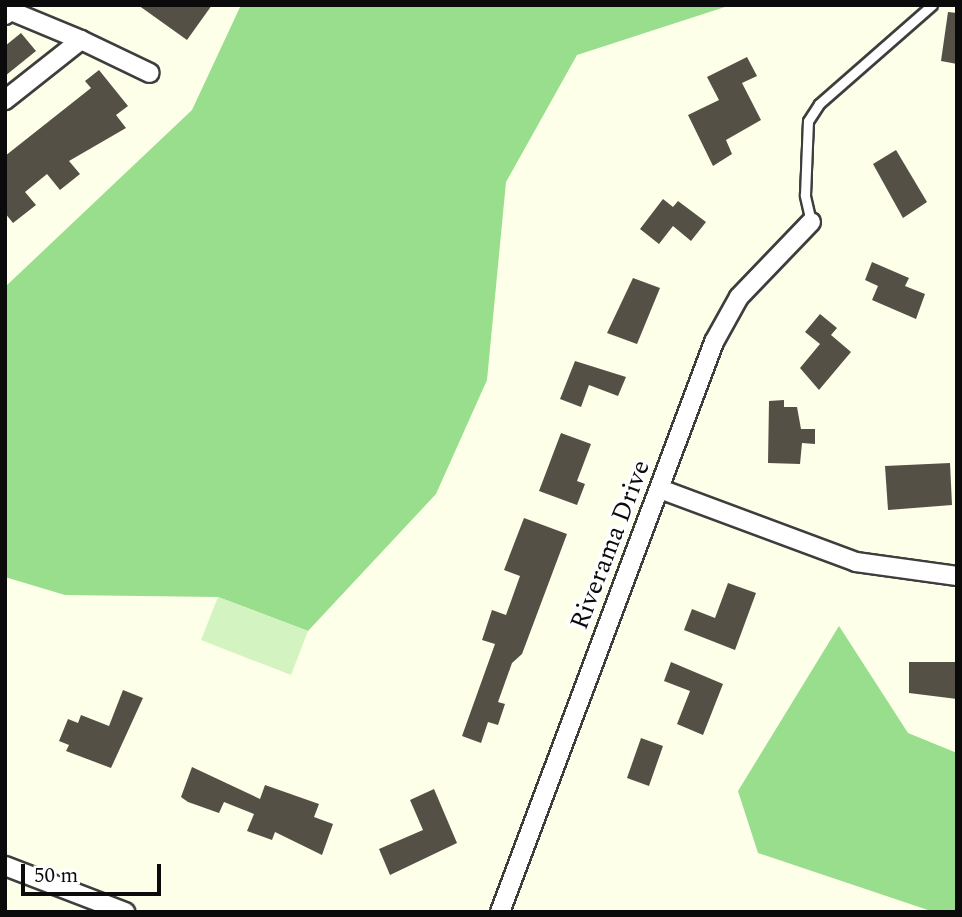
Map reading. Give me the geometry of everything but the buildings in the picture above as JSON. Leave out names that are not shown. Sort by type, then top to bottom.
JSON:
[{"type":"street","points":[[5,15],[12,11],[150,73]]},
{"type":"street","points":[[5,100],[81,40]]},
{"type":"street","name":"Riverama Drive","points":[[500,912],[725,318],[756,277],[811,222]]},
{"type":"street","points":[[660,489],[856,562],[957,576]]},
{"type":"street","points":[[5,866],[125,912]]},
{"type":"lane","points":[[811,222],[805,195],[808,121],[827,97],[932,5]]},
{"type":"green space","points":[[241,5],[731,5],[577,55],[506,182],[487,380],[436,494],[308,631],[218,597],[65,595],[5,577],[5,287],[192,110]]},
{"type":"green space","points":[[218,597],[308,631],[291,675],[201,640]]},
{"type":"green space","points":[[839,626],[908,733],[957,753],[957,912],[934,912],[758,853],[738,791]]}]
